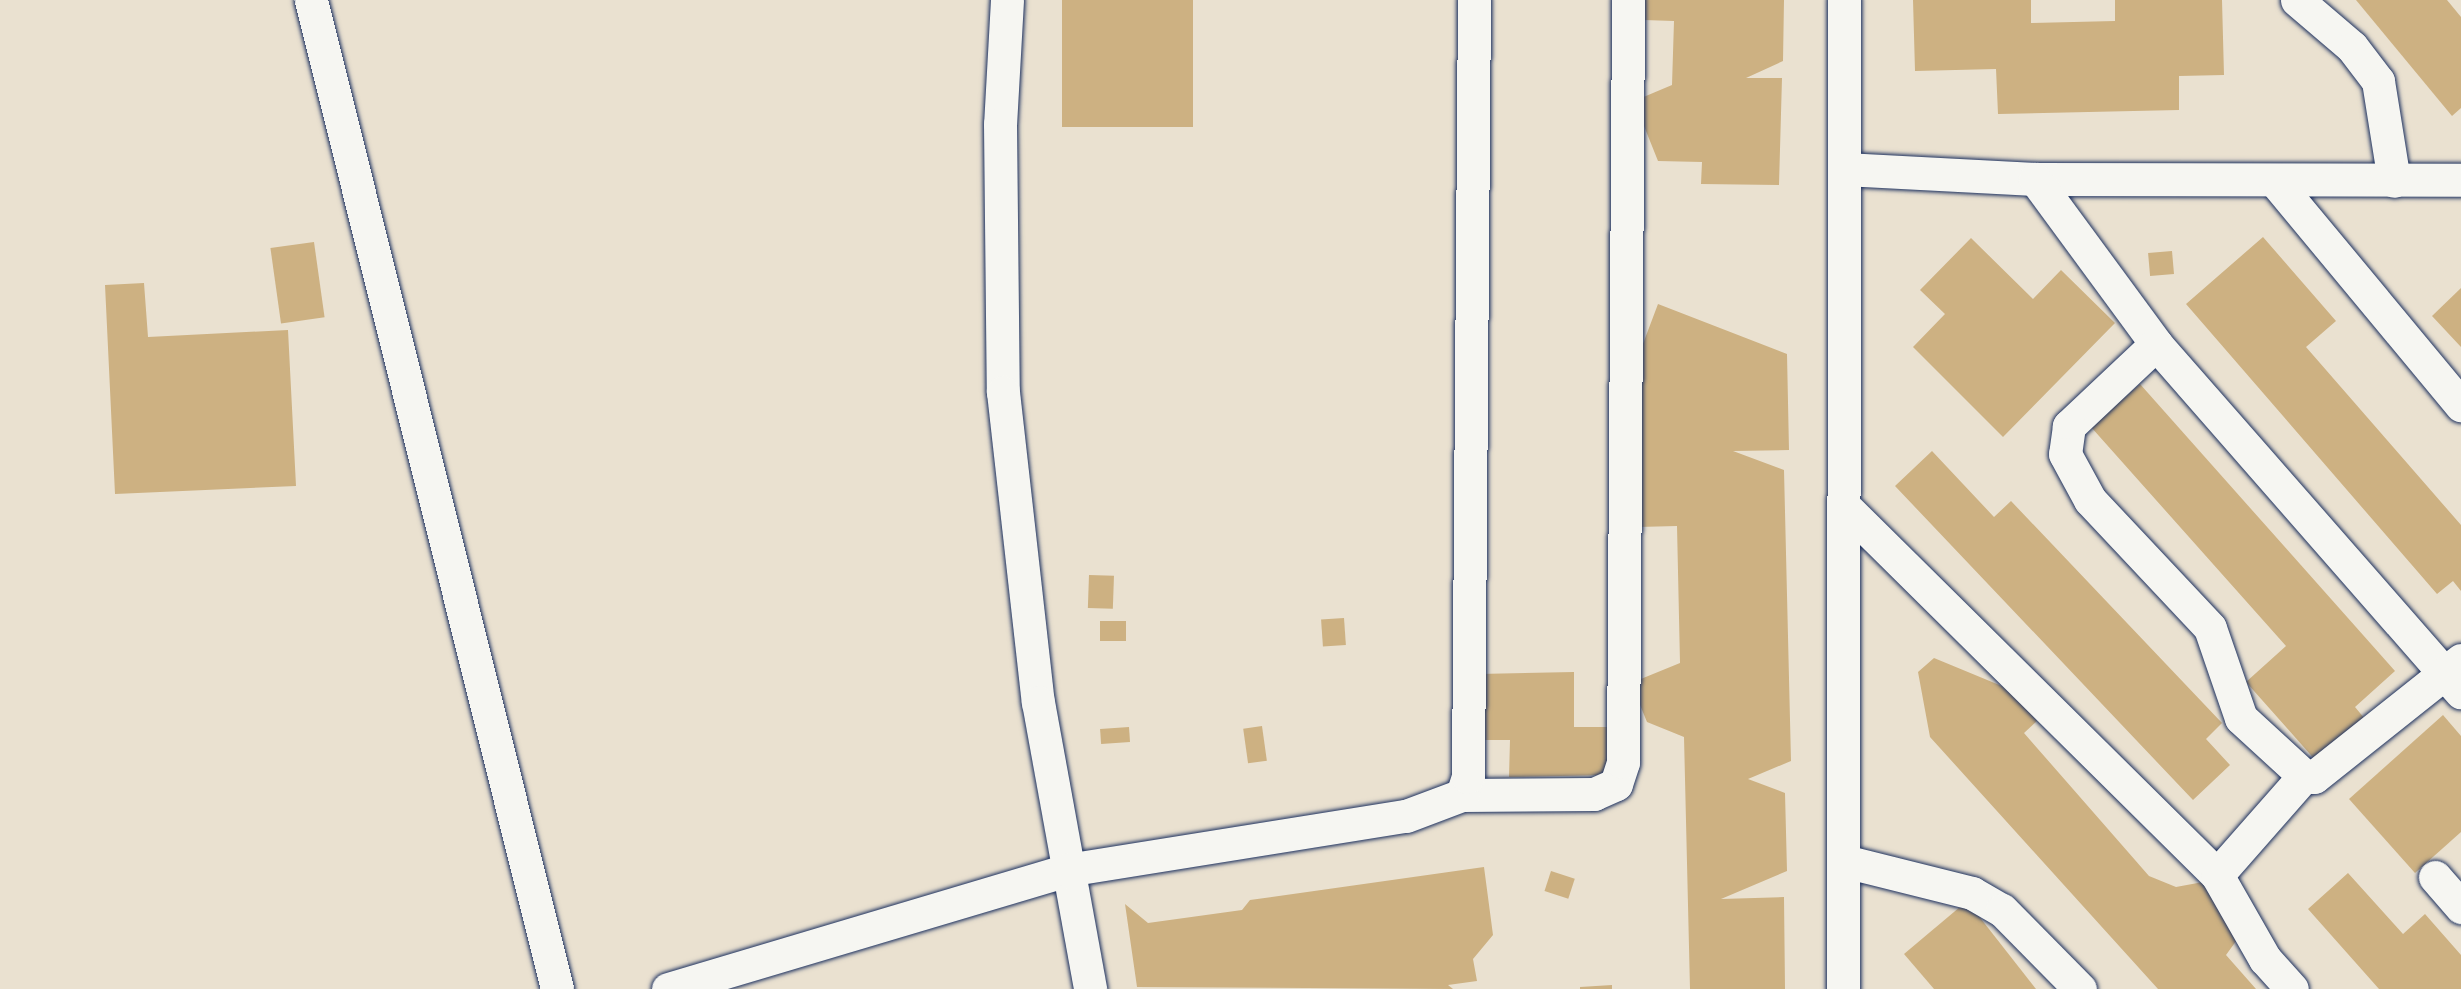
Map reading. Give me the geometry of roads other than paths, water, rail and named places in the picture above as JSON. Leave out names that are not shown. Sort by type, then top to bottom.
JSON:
[{"type":"street","points":[[311,0],[557,989]]},
{"type":"street","points":[[1007,0],[1000,124],[1003,392],[1038,702],[1090,989]]},
{"type":"street","points":[[1462,795],[1468,777],[1474,0]]},
{"type":"street","points":[[668,989],[1067,870],[1406,816],[1462,795],[1594,795],[1616,784],[1623,762],[1628,0]]},
{"type":"street","points":[[1842,989],[1844,0]]},
{"type":"street","points":[[2298,0],[2352,47],[2378,81],[2394,181]]},
{"type":"street","points":[[1844,169],[2035,179],[2461,180]]},
{"type":"street","points":[[2035,179],[2156,344],[2456,675],[2325,771],[2304,776],[2217,875]]},
{"type":"street","points":[[2274,180],[2461,405]]},
{"type":"street","points":[[2156,344],[2069,426],[2070,469],[2090,500],[2210,628],[2236,712],[2304,776]]},
{"type":"street","points":[[1843,505],[2217,875],[2265,959],[2292,989]]},
{"type":"street","points":[[1844,861],[1972,893],[2002,910],[2080,989]]},
{"type":"street","points":[[2435,877],[2461,907]]}]
